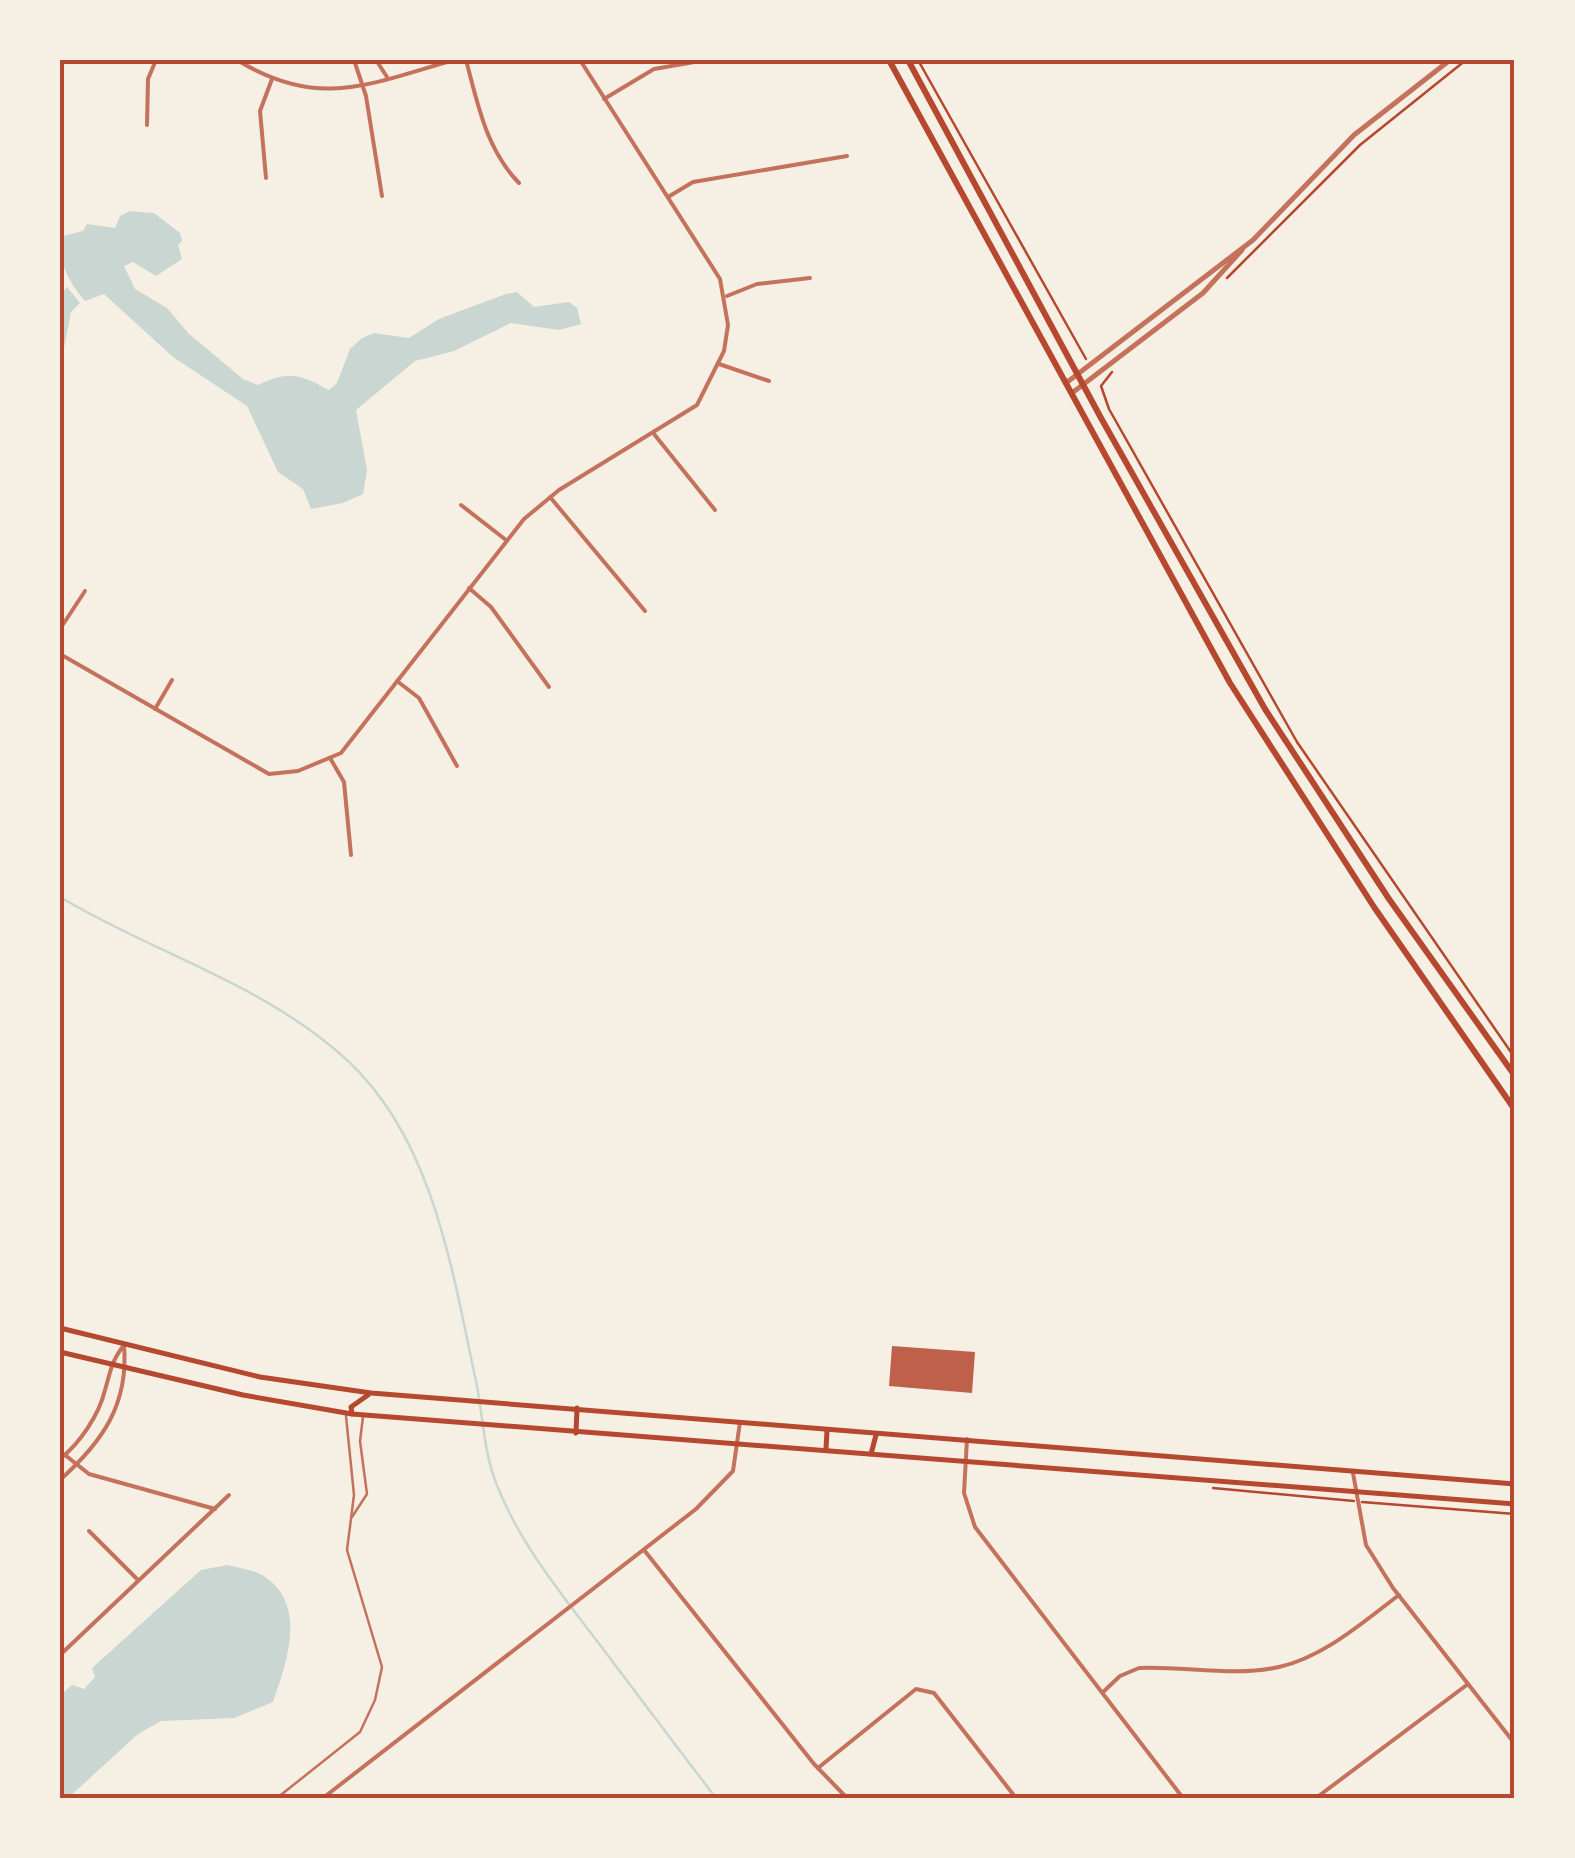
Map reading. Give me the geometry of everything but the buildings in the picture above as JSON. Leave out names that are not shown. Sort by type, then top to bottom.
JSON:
[{"type":"main road","points":[[889,60],[1230,683],[1374,907],[1515,1110]]},
{"type":"main road","points":[[908,60],[1246,673],[1389,899],[1515,1076]]},
{"type":"main road","points":[[988,240],[1002,232]]},
{"type":"main road","points":[[1152,541],[1167,532]]},
{"type":"main road","points":[[1230,683],[1246,673]]},
{"type":"main road","points":[[1319,823],[1334,815]]},
{"type":"main road","points":[[1374,907],[1389,899]]},
{"type":"main road","points":[[1450,1018],[1464,1005]]},
{"type":"main road","points":[[60,1328],[260,1378],[371,1393],[740,1421],[876,1436],[967,1439],[1197,1462],[1515,1484]]},
{"type":"main road","points":[[60,1352],[349,1414],[1515,1504]]},
{"type":"main road","points":[[349,1414],[354,1404],[371,1393]]},
{"type":"main road","points":[[576,1433],[578,1408]]},
{"type":"main road","points":[[826,1450],[828,1431]]},
{"type":"main road","points":[[871,1454],[876,1436]]},
{"type":"main road","points":[[1064,1468],[1065,1450]]},
{"type":"main road","points":[[1194,1480],[1197,1462]]},
{"type":"street","points":[[147,126],[148,80],[156,60]]},
{"type":"street","points":[[237,60],[272,79],[309,90],[362,85],[454,60]]},
{"type":"street","points":[[354,60],[382,196]]},
{"type":"street","points":[[376,60],[388,78]]},
{"type":"street","points":[[466,60],[489,139],[501,165],[520,183]]},
{"type":"street","points":[[60,654],[269,774],[298,771],[340,752],[506,540],[550,497],[697,406],[718,364],[728,325],[726,296],[580,60]]},
{"type":"street","points":[[604,99],[654,69],[706,60]]},
{"type":"street","points":[[1072,393],[1203,293],[1354,135],[1450,60]]},
{"type":"street","points":[[266,178],[260,111],[272,79]]},
{"type":"street","points":[[668,197],[693,182],[847,156]]},
{"type":"street","points":[[1066,383],[1247,244]]},
{"type":"street","points":[[726,296],[757,284],[810,278]]},
{"type":"street","points":[[718,364],[769,382]]},
{"type":"street","points":[[654,434],[715,510]]},
{"type":"street","points":[[550,497],[645,611]]},
{"type":"street","points":[[461,506],[506,540]]},
{"type":"street","points":[[469,588],[491,606],[549,686]]},
{"type":"street","points":[[60,630],[86,591]]},
{"type":"street","points":[[154,709],[172,680]]},
{"type":"street","points":[[398,680],[419,698],[457,766]]},
{"type":"street","points":[[330,758],[344,782],[351,855]]},
{"type":"street","points":[[60,1459],[86,1429],[105,1392],[108,1364],[124,1345]]},
{"type":"street","points":[[60,1480],[99,1444],[116,1416],[126,1369],[124,1345]]},
{"type":"street","points":[[327,1797],[593,1591],[727,1480],[739,1443],[740,1421]]},
{"type":"street","points":[[967,1439],[964,1493],[975,1527],[1183,1798]]},
{"type":"street","points":[[66,1454],[89,1474],[214,1509]]},
{"type":"street","points":[[1353,1472],[1366,1545],[1399,1595],[1515,1744]]},
{"type":"street","points":[[60,1655],[229,1495]]},
{"type":"street","points":[[89,1531],[138,1580]]},
{"type":"street","points":[[644,1550],[818,1768],[847,1798]]},
{"type":"street","points":[[1103,1692],[1120,1676],[1139,1668],[1276,1668],[1299,1661],[1330,1645],[1399,1595]]},
{"type":"street","points":[[1316,1798],[1468,1684]]},
{"type":"street","points":[[818,1768],[916,1689],[934,1693],[1016,1798]]},
{"type":"lane","points":[[277,1798],[360,1732],[375,1700],[382,1666],[347,1550],[354,1481],[349,1414]]},
{"type":"lane","points":[[352,1518],[367,1494],[360,1441],[364,1415]]},
{"type":"path","points":[[918,60],[1086,360]]},
{"type":"path","points":[[1225,280],[1360,146],[1466,60]]},
{"type":"path","points":[[1113,371],[1102,386],[1109,408],[1272,701],[1515,1058]]},
{"type":"shaded area","points":[[130,211],[154,213],[180,233],[182,241],[178,245],[182,259],[156,276],[133,262],[124,266],[135,289],[167,308],[188,333],[243,379],[258,385],[294,376],[329,390],[337,383],[350,349],[362,338],[374,333],[409,338],[439,319],[506,294],[517,292],[534,307],[569,302],[577,308],[581,324],[559,330],[511,323],[454,351],[415,361],[356,410],[367,470],[363,494],[343,503],[311,509],[303,489],[278,472],[247,406],[173,357],[104,294],[85,301],[74,287],[62,262],[63,236],[83,231],[87,224],[115,228],[120,216]]},
{"type":"shaded area","points":[[67,287],[80,303],[71,312],[60,369],[60,295]]},
{"type":"shaded area","points":[[227,1565],[265,1577],[286,1603],[290,1619],[288,1653],[273,1702],[234,1718],[161,1721],[138,1734],[68,1798],[60,1798],[60,1696],[72,1685],[84,1689],[95,1677],[92,1668],[201,1570]]},
{"type":"waterway","points":[[60,897],[281,1011],[348,1061],[378,1094],[421,1170],[436,1213],[459,1300],[489,1459],[505,1505],[554,1585],[716,1798]]}]
